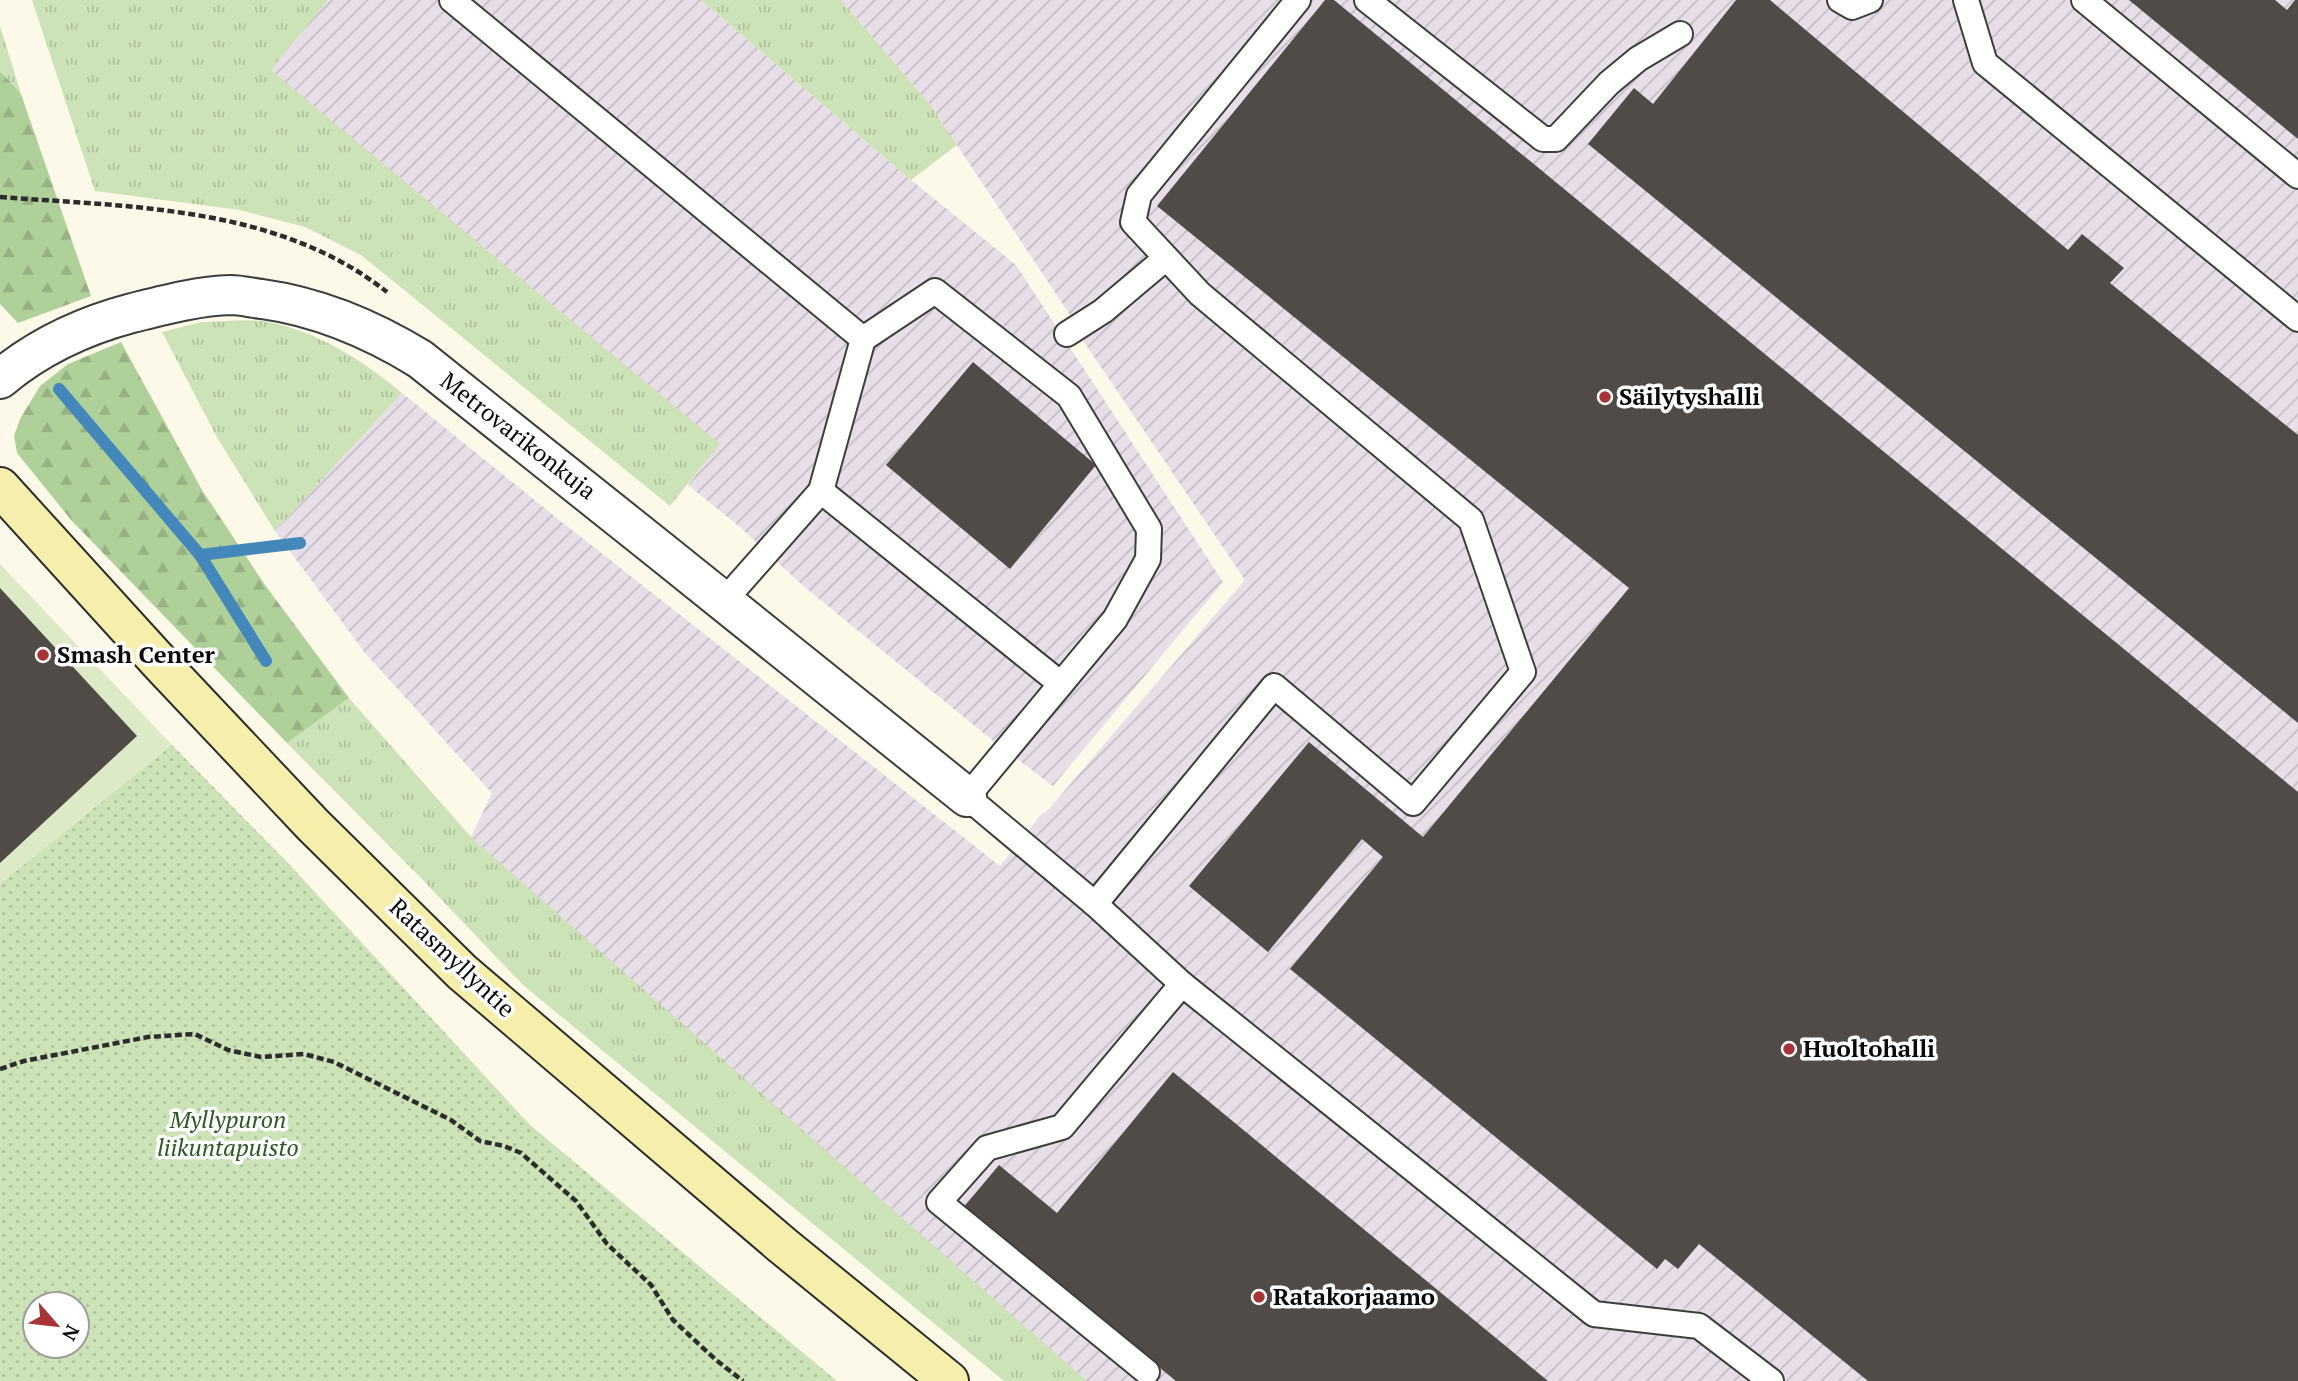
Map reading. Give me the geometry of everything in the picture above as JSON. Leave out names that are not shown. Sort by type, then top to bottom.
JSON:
[{"type":"street","name":"Metrovarikonkuja","points":[[0,379],[19,363],[40,351],[102,321],[174,302],[232,295],[292,303],[383,336],[420,359],[967,797]]},
{"type":"street","name":"Ratasmyllyntie","points":[[0,487],[161,664],[313,825],[462,972],[782,1245],[949,1381]]},
{"type":"lane","points":[[452,0],[863,339]]},
{"type":"lane","points":[[1095,904],[1274,686],[1413,803],[1523,672],[1471,520],[1200,294],[1133,222],[1139,195],[1298,0]]},
{"type":"lane","points":[[1367,0],[1543,139],[1556,139],[1609,83],[1638,59],[1681,34]]},
{"type":"lane","points":[[1840,0],[1852,6],[1870,0]]},
{"type":"lane","points":[[1966,0],[1985,63],[2298,319]]},
{"type":"lane","points":[[2084,0],[2298,176]]},
{"type":"lane","points":[[1067,334],[1099,314],[1166,258]]},
{"type":"lane","points":[[723,602],[821,491],[863,339],[935,291],[1069,397],[1149,528],[1148,559],[1115,620],[967,797],[1095,904],[1182,984],[1594,1314],[1699,1326],[1771,1381]]},
{"type":"lane","points":[[821,491],[1061,684]]},
{"type":"lane","points":[[1147,1372],[939,1202],[987,1148],[1062,1127],[1182,984]]},
{"type":"path","points":[[0,1069],[35,1059],[148,1037],[195,1034],[228,1050],[261,1058],[304,1054],[334,1062],[451,1120],[480,1141],[521,1153],[576,1201],[607,1244],[651,1285],[673,1320],[743,1381]]},
{"type":"shaded area","points":[[328,0],[701,0],[911,180],[1016,265],[1223,582],[1053,786],[987,736],[801,584],[740,527],[688,485],[719,444],[270,70]]},
{"type":"shaded area","points":[[841,0],[2298,0],[2298,1381],[1082,1381],[728,1078],[471,837],[492,793],[365,653],[275,531],[402,393],[1000,866],[1040,816],[1049,809],[1245,580],[1084,342],[1068,312],[931,106]]},
{"type":"green space","points":[[32,0],[328,0],[271,70],[720,444],[670,506],[361,255],[305,227],[240,210],[95,191]]},
{"type":"green space","points":[[701,0],[841,0],[931,106],[957,145],[911,180]]},
{"type":"green space","points":[[0,26],[21,94],[0,71]]},
{"type":"green space","points":[[0,71],[21,94],[91,296],[18,323],[0,304]]},
{"type":"green space","points":[[260,321],[305,333],[339,349],[402,393],[275,531],[218,439],[162,332],[202,322]]},
{"type":"green space","points":[[121,342],[202,490],[265,585],[349,698],[287,743],[72,521],[17,453],[14,436],[20,419],[40,386],[68,364]]},
{"type":"green space","name":"Smash Center","points":[[0,564],[172,745],[0,884]]},
{"type":"green space","points":[[349,698],[471,837],[1087,1381],[1004,1381],[523,985],[287,743]]},
{"type":"green space","name":"Myllypuron liikuntapuisto","points":[[172,745],[289,864],[530,1125],[837,1381],[0,1381],[0,884]]},
{"type":"building","points":[[1325,0],[1334,0],[2298,792],[2298,1381],[1868,1381],[1699,1244],[1678,1269],[1665,1259],[1657,1269],[1290,969],[1383,857],[1362,839],[1268,952],[1189,886],[1309,742],[1423,837],[1629,588],[1157,206]]},
{"type":"building","points":[[1736,0],[1770,0],[2068,250],[2082,234],[2124,268],[2110,283],[2298,435],[2298,723],[1588,144],[1634,88],[1653,104]]},
{"type":"building","points":[[2129,0],[2275,0],[2287,10],[2298,0],[2298,139]]},
{"type":"building","points":[[973,362],[1096,465],[1010,569],[886,465]]},
{"type":"building","name":"Smash Center","points":[[0,588],[137,736],[0,863]]},
{"type":"building","name":"Ratakorjaamo","points":[[1173,1072],[1548,1381],[1176,1381],[963,1208],[999,1165],[1057,1213]]},
{"type":"waterway","points":[[59,389],[200,555],[266,661]]},
{"type":"waterway","points":[[200,555],[300,543]]},
{"type":"place","name":"Säilytyshalli","points":[[1605,397]]},
{"type":"place","name":"Smash Center","points":[[43,655]]},
{"type":"place","name":"Huoltohalli","points":[[1789,1049]]},
{"type":"place","name":"Ratakorjaamo","points":[[1259,1297]]}]
